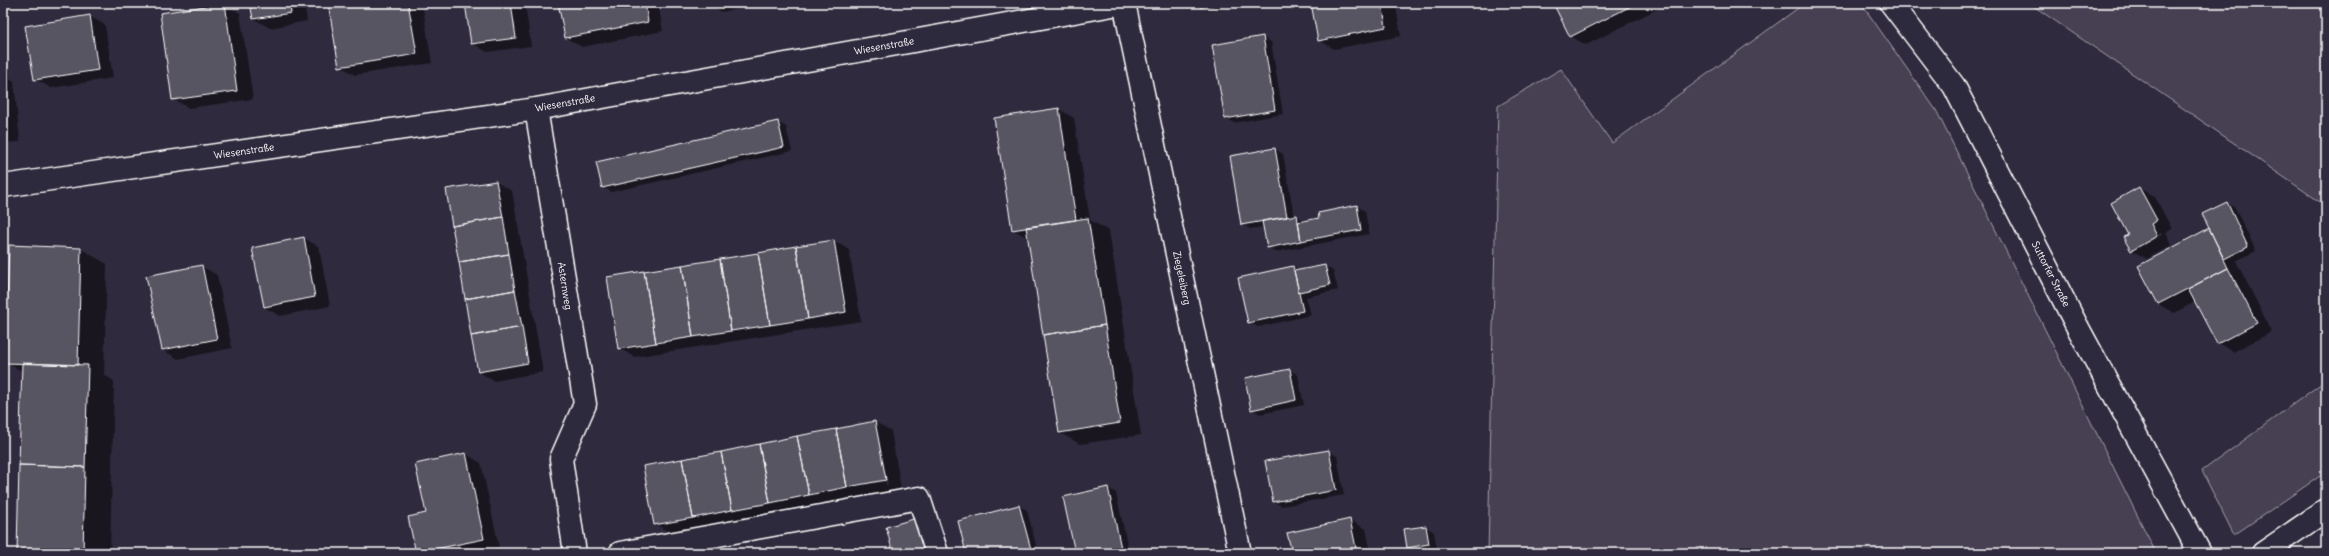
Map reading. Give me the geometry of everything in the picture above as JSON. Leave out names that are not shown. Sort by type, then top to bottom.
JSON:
[{"type":"main road","name":"Wiesenstraße","points":[[3,186],[536,109],[1124,3]]},
{"type":"main road","name":"Ziegeleiberg","points":[[1124,3],[1236,552]]},
{"type":"main road","name":"Suttorfer Straße","points":[[1891,3],[1954,86],[2078,328],[2200,553]]},
{"type":"main road","name":"Asternweg","points":[[536,109],[585,404],[561,459],[575,553]]},
{"type":"main road","points":[[620,553],[920,498],[936,553]]},
{"type":"main road","points":[[2263,553],[2326,510]]},
{"type":"shaded area","points":[[1805,3],[1861,3],[1936,110],[2156,553],[1488,553],[1498,106],[1561,69],[1612,143]]},
{"type":"shaded area","points":[[2029,3],[2326,3],[2326,206]]},
{"type":"shaded area","points":[[2326,380],[2326,472],[2234,535],[2202,471]]},
{"type":"building","points":[[225,3],[237,91],[172,100],[160,13]]},
{"type":"building","points":[[250,3],[290,3],[291,13],[253,19]]},
{"type":"building","points":[[328,3],[408,3],[417,54],[339,67]]},
{"type":"building","points":[[465,3],[511,3],[516,38],[471,44]]},
{"type":"building","points":[[558,3],[645,3],[648,22],[565,38]]},
{"type":"building","points":[[1199,3],[1225,3],[1200,7]]},
{"type":"building","points":[[1311,3],[1338,3],[1339,5],[1382,3],[1386,27],[1318,41]]},
{"type":"building","points":[[1553,3],[1637,3],[1570,37]]},
{"type":"building","points":[[90,15],[98,70],[34,80],[25,26]]},
{"type":"building","points":[[1263,36],[1275,110],[1225,119],[1212,45]]},
{"type":"building","points":[[1059,108],[1076,220],[1012,230],[994,118]]},
{"type":"building","points":[[778,121],[784,147],[602,188],[596,162]]},
{"type":"building","points":[[1275,148],[1287,217],[1241,225],[1230,156]]},
{"type":"building","points":[[496,181],[503,217],[452,226],[446,189]]},
{"type":"building","points":[[2139,187],[2157,220],[2151,224],[2157,236],[2131,251],[2123,237],[2128,235],[2111,203]]},
{"type":"building","points":[[2227,202],[2248,247],[2224,259],[2202,214]]},
{"type":"building","points":[[1357,205],[1361,230],[1301,241],[1298,222],[1319,218],[1318,213]]},
{"type":"building","points":[[1297,215],[1301,241],[1267,248],[1262,221]]},
{"type":"building","points":[[503,217],[509,254],[459,262],[452,226]]},
{"type":"building","points":[[1088,218],[1105,325],[1043,335],[1026,227]]},
{"type":"building","points":[[2209,228],[2228,268],[2158,304],[2138,266]]},
{"type":"building","points":[[304,237],[315,297],[264,307],[252,248]]},
{"type":"building","points":[[834,240],[846,312],[808,319],[796,246]]},
{"type":"building","points":[[9,245],[81,248],[78,365],[5,363]]},
{"type":"building","points":[[796,246],[808,319],[770,325],[758,253]]},
{"type":"building","points":[[758,253],[770,325],[731,331],[720,259]]},
{"type":"building","points":[[509,254],[515,290],[465,299],[459,262]]},
{"type":"building","points":[[720,259],[731,331],[693,337],[682,265]]},
{"type":"building","points":[[202,265],[217,339],[162,350],[146,276]]},
{"type":"building","points":[[682,265],[693,337],[656,343],[644,271]]},
{"type":"building","points":[[1325,265],[1330,285],[1299,292],[1294,271]]},
{"type":"building","points":[[1293,266],[1303,311],[1248,323],[1238,278]]},
{"type":"building","points":[[2228,268],[2257,323],[2217,344],[2188,289]]},
{"type":"building","points":[[644,271],[656,343],[618,349],[607,277]]},
{"type":"building","points":[[515,290],[522,327],[471,336],[465,299]]},
{"type":"building","points":[[1105,325],[1120,423],[1059,433],[1043,335]]},
{"type":"building","points":[[522,327],[528,363],[478,372],[471,336]]},
{"type":"building","points":[[22,363],[88,365],[85,467],[19,465]]},
{"type":"building","points":[[1290,369],[1296,400],[1251,410],[1245,378]]},
{"type":"building","points":[[875,421],[886,480],[847,487],[836,429]]},
{"type":"building","points":[[836,429],[847,487],[809,495],[797,436]]},
{"type":"building","points":[[797,436],[809,495],[770,503],[759,444]]},
{"type":"building","points":[[759,444],[770,503],[732,510],[721,452]]},
{"type":"building","points":[[1329,450],[1336,490],[1273,502],[1265,461]]},
{"type":"building","points":[[721,452],[732,510],[693,518],[682,459]]},
{"type":"building","points":[[466,453],[484,539],[416,553],[408,517],[426,513],[415,464]]},
{"type":"building","points":[[682,459],[693,518],[654,525],[643,466]]},
{"type":"building","points":[[19,465],[85,467],[83,553],[17,553]]},
{"type":"building","points":[[1108,487],[1122,553],[1075,553],[1063,497]]},
{"type":"building","points":[[1019,505],[1032,553],[966,553],[958,521]]},
{"type":"building","points":[[917,518],[927,553],[893,553],[886,527]]},
{"type":"building","points":[[1350,519],[1357,553],[1292,553],[1287,533]]},
{"type":"building","points":[[1426,526],[1429,544],[1407,548],[1404,529]]}]
